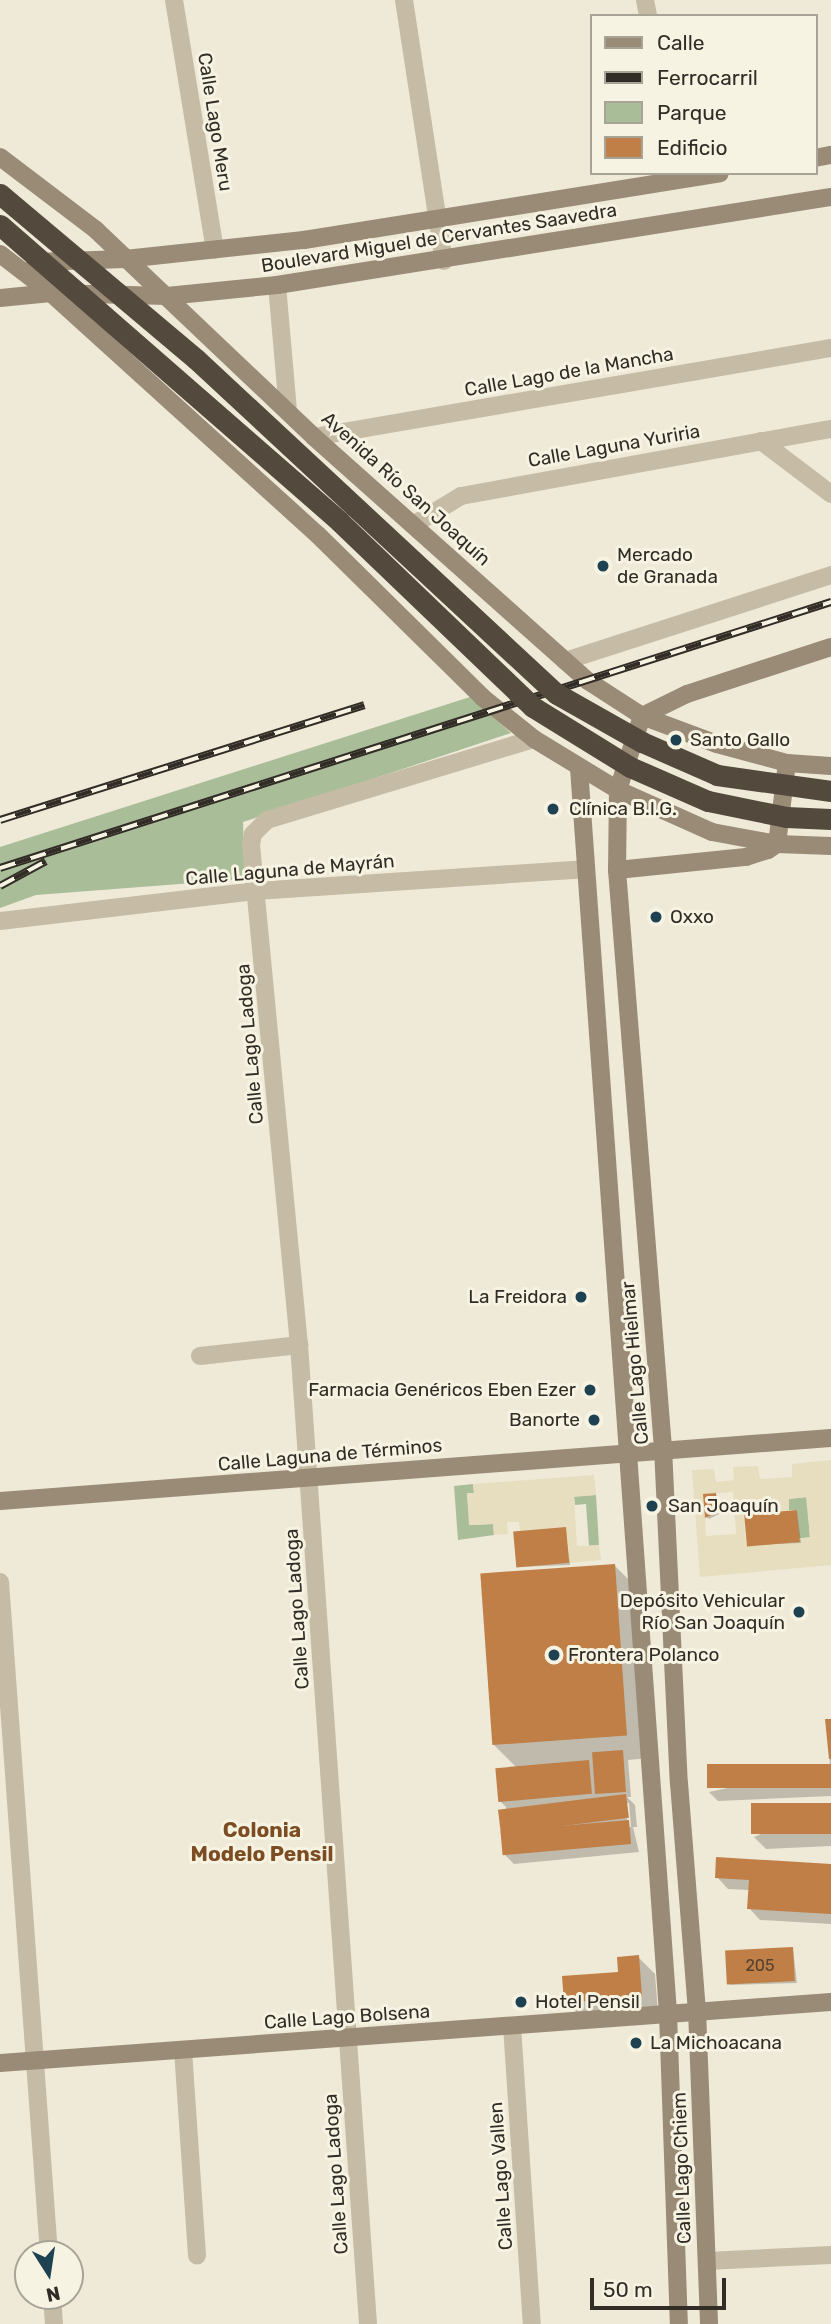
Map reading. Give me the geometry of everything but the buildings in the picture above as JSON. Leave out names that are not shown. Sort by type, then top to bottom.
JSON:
[{"type":"highway","points":[[0,194],[196,359],[557,694],[642,742],[717,775],[831,791]]},
{"type":"highway","points":[[0,225],[300,486],[533,707],[630,767],[708,801],[786,817],[831,819]]},
{"type":"street","name":"Calle Lago Meru","points":[[174,0],[215,250]]},
{"type":"street","points":[[404,0],[444,261]]},
{"type":"street","name":"Avenida Río San Joaquín","points":[[0,157],[87,222],[314,437],[565,661],[642,716],[718,744],[787,762],[831,766]]},
{"type":"street","name":"Boulevard Miguel de Cervantes Saavedra","points":[[4,260],[125,259],[215,250],[439,219],[698,175]]},
{"type":"street","name":"Boulevard Miguel de Cervantes Saavedra","points":[[0,298],[51,293],[167,296],[277,285],[444,261],[831,197]]},
{"type":"street","points":[[4,260],[51,293],[318,536],[482,697],[534,739],[618,790],[712,832],[777,844],[831,846]]},
{"type":"street","points":[[277,285],[288,412]]},
{"type":"street","name":"Calle Lago de la Mancha","points":[[314,437],[831,348]]},
{"type":"street","name":"Calle Laguna Yuriria","points":[[413,526],[461,496],[831,429]]},
{"type":"street","points":[[761,441],[831,494]]},
{"type":"street","points":[[318,536],[340,530],[357,513],[372,487]]},
{"type":"street","points":[[371,587],[374,568],[413,526]]},
{"type":"street","points":[[565,661],[831,575]]},
{"type":"street","points":[[642,716],[687,694],[831,647]]},
{"type":"street","name":"Calle Lago Hielmar","points":[[642,716],[618,790],[617,870],[663,1448],[679,1769],[697,2010]]},
{"type":"street","name":"Calle Lago Ladoga","points":[[368,2324],[299,1345],[251,845],[253,834],[267,820],[534,739]]},
{"type":"street","points":[[777,844],[787,762]]},
{"type":"street","name":"Calle Lago Hielmar","points":[[579,768],[584,869],[629,1450],[668,2013]]},
{"type":"street","points":[[617,870],[746,857],[777,844]]},
{"type":"street","name":"Calle Laguna de Mayrán","points":[[0,921],[256,891],[584,869]]},
{"type":"street","points":[[201,1356],[299,1345]]},
{"type":"street","name":"Calle Laguna de Términos","points":[[0,1501],[629,1450],[831,1438]]},
{"type":"street","points":[[0,1582],[48,2240]]},
{"type":"street","name":"Calle Lago Bolsena","points":[[0,2063],[831,2002]]},
{"type":"street","name":"Calle Lago Chiem","points":[[697,2010],[709,2324]]},
{"type":"street","name":"Calle Lago Chiem","points":[[668,2013],[679,2324]]},
{"type":"street","name":"Calle Lago Vallen","points":[[512,2026],[532,2324]]},
{"type":"street","points":[[183,2050],[197,2256]]},
{"type":"street","points":[[707,2261],[831,2255]]},
{"type":"green space","points":[[470,697],[511,733],[243,822],[245,879],[36,895],[0,908],[0,847]]},
{"type":"green space","points":[[473,1484],[474,1493],[467,1493],[470,1525],[493,1524],[494,1535],[458,1540],[454,1486]]},
{"type":"green space","points":[[596,1495],[599,1545],[589,1546],[586,1504],[575,1505],[574,1496]]},
{"type":"green space","points":[[807,1497],[810,1538],[799,1538],[797,1510],[789,1510],[788,1499]]},
{"type":"shaded area","points":[[831,1460],[831,1565],[700,1577],[692,1470],[714,1469],[716,1482],[734,1480],[733,1467],[758,1466],[760,1479],[792,1477],[792,1464]],"holes":[[[733,1492],[736,1534],[706,1536],[704,1494]],[[806,1497],[810,1537],[746,1545],[744,1513],[789,1510],[789,1499]]]},
{"type":"shaded area","points":[[594,1475],[596,1495],[574,1497],[577,1546],[599,1545],[601,1560],[569,1563],[565,1527],[520,1531],[519,1522],[507,1522],[508,1534],[494,1535],[493,1524],[469,1525],[467,1493],[474,1493],[473,1484]]},
{"type":"railway","points":[[0,868],[831,602]]},
{"type":"railway","points":[[0,820],[364,705]]},
{"type":"railway","points":[[0,886],[46,861]]},
{"type":"place","name":"Mercado de Granada","points":[[603,566]]},
{"type":"place","name":"Santo Gallo","points":[[676,740]]},
{"type":"place","name":"Clínica B.I.G.","points":[[553,809]]},
{"type":"place","name":"Oxxo","points":[[656,917]]},
{"type":"place","name":"La Freidora","points":[[581,1297]]},
{"type":"place","name":"Farmacia Genéricos Eben Ezer","points":[[590,1390]]},
{"type":"place","name":"Banorte","points":[[594,1420]]},
{"type":"place","name":"San Joaquín","points":[[652,1506]]},
{"type":"place","name":"Depósito Vehicular Río San Joaquín","points":[[799,1612]]},
{"type":"place","name":"Frontera Polanco","points":[[554,1655]]},
{"type":"place","name":"Hotel Pensil","points":[[521,2002]]},
{"type":"place","name":"La Michoacana","points":[[636,2043]]},
{"type":"district","name":"Colonia Modelo Pensil","points":[[262,1842]]}]
